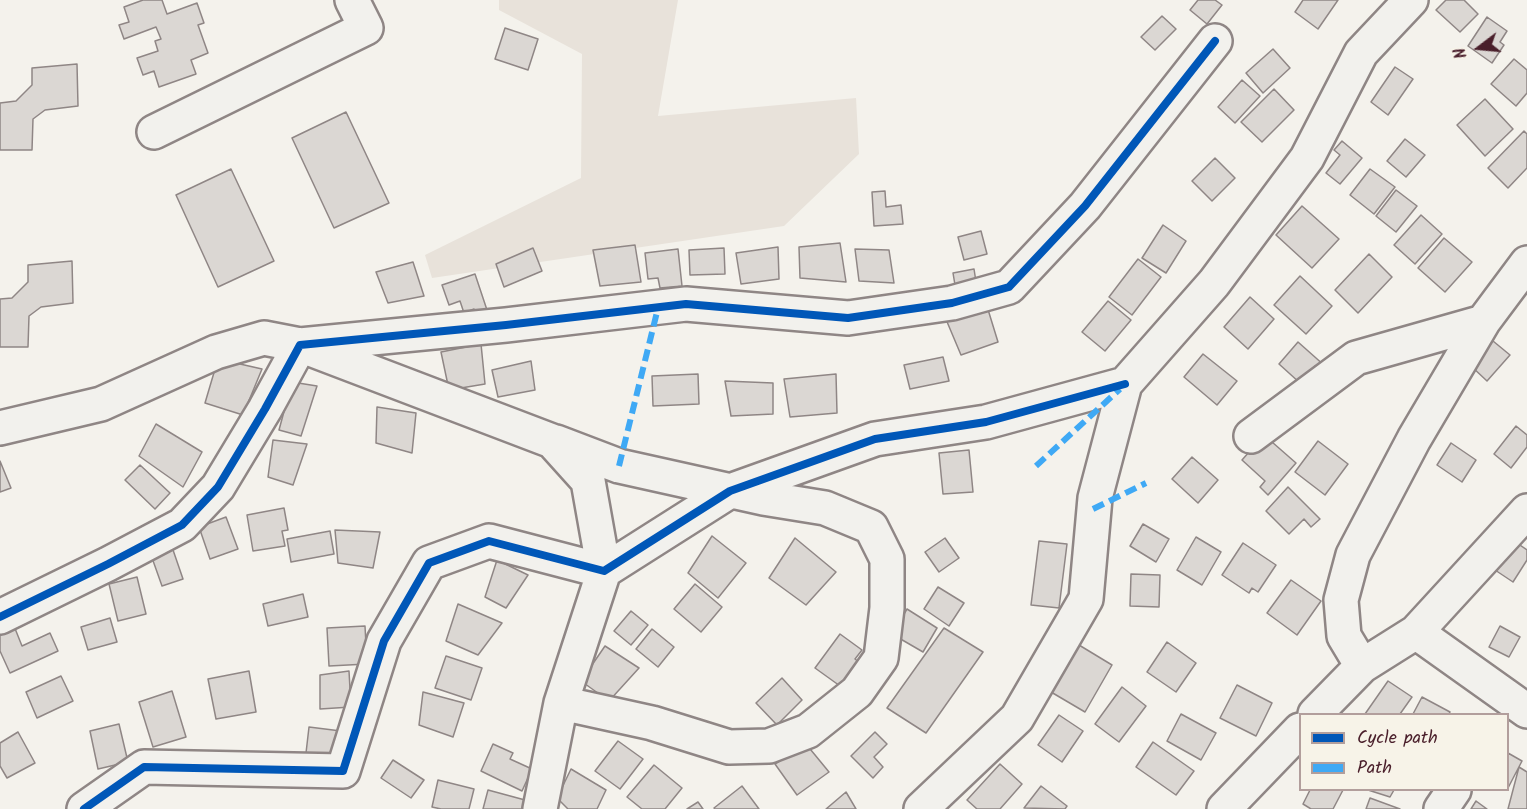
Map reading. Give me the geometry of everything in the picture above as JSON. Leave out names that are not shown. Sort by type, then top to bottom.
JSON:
[{"type":"street","points":[[154,132],[366,28],[352,0]]},
{"type":"street","points":[[939,803],[1017,718],[1086,598],[1095,498],[1125,384],[1214,283],[1307,159],[1361,53],[1411,0]]},
{"type":"street","points":[[300,345],[506,325],[686,304],[848,318],[952,303],[1009,287],[1085,206],[1215,41]]},
{"type":"street","points":[[1362,666],[1344,636],[1343,627],[1341,600],[1353,555],[1414,439],[1483,322],[1527,263]]},
{"type":"street","points":[[1251,436],[1356,358],[1483,322]]},
{"type":"street","points":[[0,429],[101,404],[216,352],[264,338],[300,345],[619,466],[763,498],[825,508],[870,527],[887,559],[887,608],[881,658],[857,692],[808,731],[769,746],[729,747],[652,723],[561,703]]},
{"type":"street","points":[[0,617],[182,525],[218,487],[300,345]]},
{"type":"street","points":[[94,806],[144,767],[343,771],[384,641],[429,563],[489,541],[604,571],[730,491],[875,439],[986,422],[1125,384]]},
{"type":"street","points":[[540,809],[561,703],[604,571],[588,482],[552,441]]},
{"type":"street","points":[[1316,713],[1362,666],[1416,633],[1527,511]]},
{"type":"street","points":[[1416,633],[1516,709]]},
{"type":"street","points":[[1224,809],[1299,731]]},
{"type":"street","points":[[1441,809],[1453,791]]},
{"type":"shaded area","points":[[499,0],[678,0],[658,116],[856,98],[859,154],[784,226],[432,278],[425,255],[581,178],[582,54],[499,10]]},
{"type":"building","points":[[143,0],[162,0],[167,14],[197,3],[204,23],[198,25],[208,53],[191,60],[196,74],[159,87],[154,71],[143,75],[137,58],[158,51],[155,41],[161,39],[156,27],[124,39],[119,25],[129,22],[124,7]]},
{"type":"building","points":[[1198,0],[1215,0],[1222,5],[1207,24],[1190,10]]},
{"type":"building","points":[[1303,0],[1338,0],[1318,29],[1295,12]]},
{"type":"building","points":[[1446,0],[1464,0],[1478,14],[1460,32],[1436,10]]},
{"type":"building","points":[[1162,16],[1176,29],[1155,50],[1141,37]]},
{"type":"building","points":[[1487,17],[1507,31],[1500,42],[1504,45],[1492,63],[1468,46]]},
{"type":"building","points":[[505,28],[538,39],[528,70],[495,59]]},
{"type":"building","points":[[1273,49],[1290,68],[1263,93],[1246,73]]},
{"type":"building","points":[[1514,59],[1527,70],[1527,93],[1516,106],[1491,84]]},
{"type":"building","points":[[77,64],[78,106],[45,110],[33,119],[32,150],[0,150],[0,103],[16,101],[32,85],[32,68]]},
{"type":"building","points":[[1395,67],[1413,79],[1388,115],[1371,102]]},
{"type":"building","points":[[1242,80],[1260,96],[1235,123],[1218,107]]},
{"type":"building","points":[[1274,89],[1294,110],[1262,142],[1241,122]]},
{"type":"building","points":[[1485,99],[1513,129],[1485,156],[1457,125]]},
{"type":"building","points":[[346,112],[389,203],[334,228],[292,138]]},
{"type":"building","points":[[1524,131],[1527,134],[1527,168],[1508,188],[1488,168]]},
{"type":"building","points":[[1405,139],[1425,155],[1406,177],[1387,161]]},
{"type":"building","points":[[1342,141],[1362,158],[1340,184],[1326,173],[1340,155],[1334,150]]},
{"type":"building","points":[[1215,158],[1235,178],[1212,201],[1192,181]]},
{"type":"building","points":[[231,169],[274,261],[218,287],[176,195]]},
{"type":"building","points":[[1370,169],[1395,187],[1374,214],[1350,195]]},
{"type":"building","points":[[1396,190],[1417,206],[1396,232],[1376,216]]},
{"type":"building","points":[[885,191],[886,207],[901,205],[903,224],[874,226],[872,192]]},
{"type":"building","points":[[1302,206],[1339,239],[1312,268],[1276,235]]},
{"type":"building","points":[[1421,215],[1442,234],[1415,264],[1394,245]]},
{"type":"building","points":[[1163,225],[1186,241],[1166,273],[1142,258]]},
{"type":"building","points":[[981,231],[987,254],[964,260],[958,237]]},
{"type":"building","points":[[1444,238],[1472,262],[1445,292],[1418,268]]},
{"type":"building","points":[[840,243],[846,282],[800,278],[799,247]]},
{"type":"building","points":[[635,245],[641,282],[600,286],[593,250]]},
{"type":"building","points":[[778,247],[779,279],[741,284],[736,253]]},
{"type":"building","points":[[533,248],[542,271],[504,287],[496,264]]},
{"type":"building","points":[[724,248],[725,274],[690,275],[689,250]]},
{"type":"building","points":[[678,249],[682,286],[660,288],[658,278],[648,279],[645,253]]},
{"type":"building","points":[[855,249],[889,250],[894,283],[859,281]]},
{"type":"building","points":[[1369,254],[1392,277],[1358,313],[1335,290]]},
{"type":"building","points":[[1138,259],[1161,277],[1132,315],[1109,297]]},
{"type":"building","points":[[72,261],[73,303],[41,307],[29,316],[28,347],[0,347],[0,299],[12,298],[28,282],[28,265]]},
{"type":"building","points":[[413,262],[424,296],[388,303],[376,272]]},
{"type":"building","points":[[974,269],[977,288],[956,291],[953,273]]},
{"type":"building","points":[[475,274],[488,313],[477,317],[474,309],[464,313],[460,301],[449,305],[442,285]]},
{"type":"building","points":[[1300,276],[1332,306],[1306,334],[1274,305]]},
{"type":"building","points":[[1250,297],[1274,319],[1248,349],[1224,327]]},
{"type":"building","points":[[1108,301],[1131,320],[1105,351],[1082,332]]},
{"type":"building","points":[[986,303],[998,342],[961,355],[945,317]]},
{"type":"building","points":[[1493,341],[1510,355],[1487,381],[1471,366]]},
{"type":"building","points":[[1298,342],[1325,366],[1321,371],[1315,366],[1300,383],[1279,364]]},
{"type":"building","points":[[481,344],[485,384],[449,390],[441,352]]},
{"type":"building","points":[[1203,354],[1237,381],[1217,405],[1184,377]]},
{"type":"building","points":[[943,357],[949,381],[910,389],[904,365]]},
{"type":"building","points":[[218,359],[262,369],[243,415],[205,403]]},
{"type":"building","points":[[531,361],[535,390],[498,397],[492,370]]},
{"type":"building","points":[[698,374],[699,404],[653,406],[652,376]]},
{"type":"building","points":[[836,374],[837,413],[790,417],[784,379]]},
{"type":"building","points":[[725,381],[773,383],[773,414],[731,416]]},
{"type":"building","points":[[292,382],[317,386],[301,436],[279,430]]},
{"type":"building","points":[[377,407],[416,413],[412,453],[376,443]]},
{"type":"building","points":[[156,424],[202,452],[183,487],[139,456]]},
{"type":"building","points":[[1516,426],[1527,435],[1527,447],[1511,468],[1494,454]]},
{"type":"building","points":[[1264,435],[1296,463],[1268,495],[1260,487],[1265,481],[1242,460]]},
{"type":"building","points":[[273,440],[307,444],[293,485],[268,477]]},
{"type":"building","points":[[1318,441],[1348,464],[1325,495],[1295,472]]},
{"type":"building","points":[[1451,443],[1476,460],[1462,482],[1437,465]]},
{"type":"building","points":[[969,450],[973,492],[943,494],[939,453]]},
{"type":"building","points":[[1192,457],[1218,480],[1198,503],[1172,479]]},
{"type":"building","points":[[0,461],[11,488],[0,492]]},
{"type":"building","points":[[140,465],[170,493],[155,509],[125,480]]},
{"type":"building","points":[[1288,487],[1320,519],[1311,527],[1304,519],[1289,534],[1266,511]]},
{"type":"building","points":[[284,508],[288,530],[282,531],[285,546],[253,551],[247,515]]},
{"type":"building","points":[[226,517],[238,549],[210,559],[199,527]]},
{"type":"building","points":[[1143,524],[1169,539],[1156,562],[1130,546]]},
{"type":"building","points":[[335,530],[380,532],[373,568],[338,563]]},
{"type":"building","points":[[330,531],[334,554],[291,562],[287,539]]},
{"type":"building","points":[[712,536],[746,563],[718,598],[688,573]]},
{"type":"building","points":[[1196,537],[1221,552],[1202,585],[1177,570]]},
{"type":"building","points":[[795,538],[836,572],[806,605],[769,578]]},
{"type":"building","points":[[945,538],[959,558],[939,572],[925,552]]},
{"type":"building","points":[[1039,541],[1067,544],[1059,608],[1031,605]]},
{"type":"building","points":[[1514,541],[1527,550],[1527,560],[1513,582],[1495,570]]},
{"type":"building","points":[[1243,543],[1276,565],[1258,592],[1252,588],[1249,593],[1222,575]]},
{"type":"building","points":[[172,547],[183,579],[162,586],[151,555]]},
{"type":"building","points":[[497,560],[528,575],[506,608],[485,597]]},
{"type":"building","points":[[1131,574],[1160,575],[1159,607],[1130,606]]},
{"type":"building","points":[[137,577],[146,614],[118,621],[109,584]]},
{"type":"building","points":[[1291,580],[1321,601],[1297,635],[1267,613]]},
{"type":"building","points":[[695,584],[722,607],[701,632],[674,609]]},
{"type":"building","points":[[938,587],[964,603],[949,626],[924,609]]},
{"type":"building","points":[[303,594],[308,617],[268,626],[263,604]]},
{"type":"building","points":[[458,604],[502,623],[478,655],[446,641]]},
{"type":"building","points":[[907,609],[937,628],[923,652],[892,634]]},
{"type":"building","points":[[631,611],[648,625],[631,645],[614,631]]},
{"type":"building","points":[[110,618],[117,642],[88,650],[81,627]]},
{"type":"building","points":[[14,626],[22,646],[50,633],[58,651],[10,673],[0,651],[0,632]]},
{"type":"building","points":[[365,626],[367,664],[329,666],[327,628]]},
{"type":"building","points":[[1500,626],[1520,637],[1509,657],[1489,647]]},
{"type":"building","points":[[944,628],[983,652],[926,733],[887,708]]},
{"type":"building","points":[[652,629],[674,647],[658,667],[636,649]]},
{"type":"building","points":[[840,634],[862,650],[855,659],[864,666],[847,691],[815,668]]},
{"type":"building","points":[[1167,642],[1196,663],[1176,692],[1147,672]]},
{"type":"building","points":[[1079,645],[1112,665],[1085,712],[1051,692]]},
{"type":"building","points":[[605,646],[639,668],[609,701],[581,681]]},
{"type":"building","points":[[446,656],[482,668],[471,700],[435,688]]},
{"type":"building","points":[[249,671],[256,712],[216,719],[208,679]]},
{"type":"building","points":[[349,671],[351,707],[320,709],[320,675]]},
{"type":"building","points":[[61,676],[73,701],[37,718],[26,692]]},
{"type":"building","points":[[782,678],[802,700],[777,725],[756,703]]},
{"type":"building","points":[[1388,681],[1412,697],[1401,713],[1366,713]]},
{"type":"building","points":[[1237,685],[1272,703],[1256,736],[1220,718]]},
{"type":"building","points":[[1122,687],[1146,706],[1119,742],[1095,724]]},
{"type":"building","points":[[172,691],[186,737],[153,747],[139,702]]},
{"type":"building","points":[[423,692],[464,703],[453,737],[419,725]]},
{"type":"building","points":[[1422,697],[1450,712],[1450,713],[1414,713]]},
{"type":"building","points":[[1181,714],[1216,733],[1201,760],[1167,741]]},
{"type":"building","points":[[1059,715],[1083,731],[1062,762],[1038,745]]},
{"type":"building","points":[[119,724],[128,762],[98,769],[90,731]]},
{"type":"building","points":[[309,727],[341,731],[338,757],[306,753]]},
{"type":"building","points":[[18,732],[35,763],[7,778],[0,766],[0,743]]},
{"type":"building","points":[[875,732],[887,744],[874,757],[883,767],[873,778],[851,756]]},
{"type":"building","points":[[618,741],[643,759],[620,789],[595,771]]},
{"type":"building","points":[[1153,742],[1194,771],[1176,795],[1136,767]]},
{"type":"building","points":[[493,744],[513,753],[510,759],[532,769],[522,791],[481,771]]},
{"type":"building","points":[[806,744],[829,772],[797,795],[775,764]]},
{"type":"building","points":[[1509,754],[1522,761],[1509,786]]},
{"type":"building","points":[[393,760],[424,780],[411,798],[381,778]]},
{"type":"building","points":[[1000,764],[1022,784],[1000,809],[977,809],[967,800]]},
{"type":"building","points":[[654,765],[682,788],[665,809],[642,809],[627,797]]},
{"type":"building","points":[[1519,767],[1527,772],[1527,809],[1508,809]]},
{"type":"building","points":[[571,769],[606,790],[597,809],[568,809],[557,798]]},
{"type":"building","points":[[438,780],[474,789],[469,809],[432,807]]},
{"type":"building","points":[[742,786],[759,809],[714,808]]},
{"type":"building","points":[[1041,786],[1067,806],[1065,809],[1024,808]]},
{"type":"building","points":[[488,790],[525,800],[523,809],[483,809]]},
{"type":"building","points":[[1310,791],[1342,791],[1333,809],[1311,809],[1303,804]]},
{"type":"building","points":[[1371,791],[1393,791],[1390,797]]},
{"type":"building","points":[[846,792],[856,809],[826,809]]},
{"type":"building","points":[[1370,798],[1400,809],[1366,809]]},
{"type":"building","points":[[1476,801],[1487,809],[1471,809]]},
{"type":"building","points":[[698,802],[703,809],[687,809]]},
{"type":"marked path","points":[[619,466],[658,308]]},
{"type":"marked path","points":[[1036,466],[1120,389]]},
{"type":"marked path","points":[[1093,509],[1146,483]]},
{"type":"cycle path","points":[[0,617],[182,525],[218,487],[300,345],[506,325],[686,304],[848,318],[952,303],[1009,287],[1085,206],[1215,41]]},
{"type":"cycle path","points":[[84,809],[144,767],[343,771],[384,641],[429,563],[489,541],[604,571],[730,491],[875,439],[986,422],[1125,384]]}]
